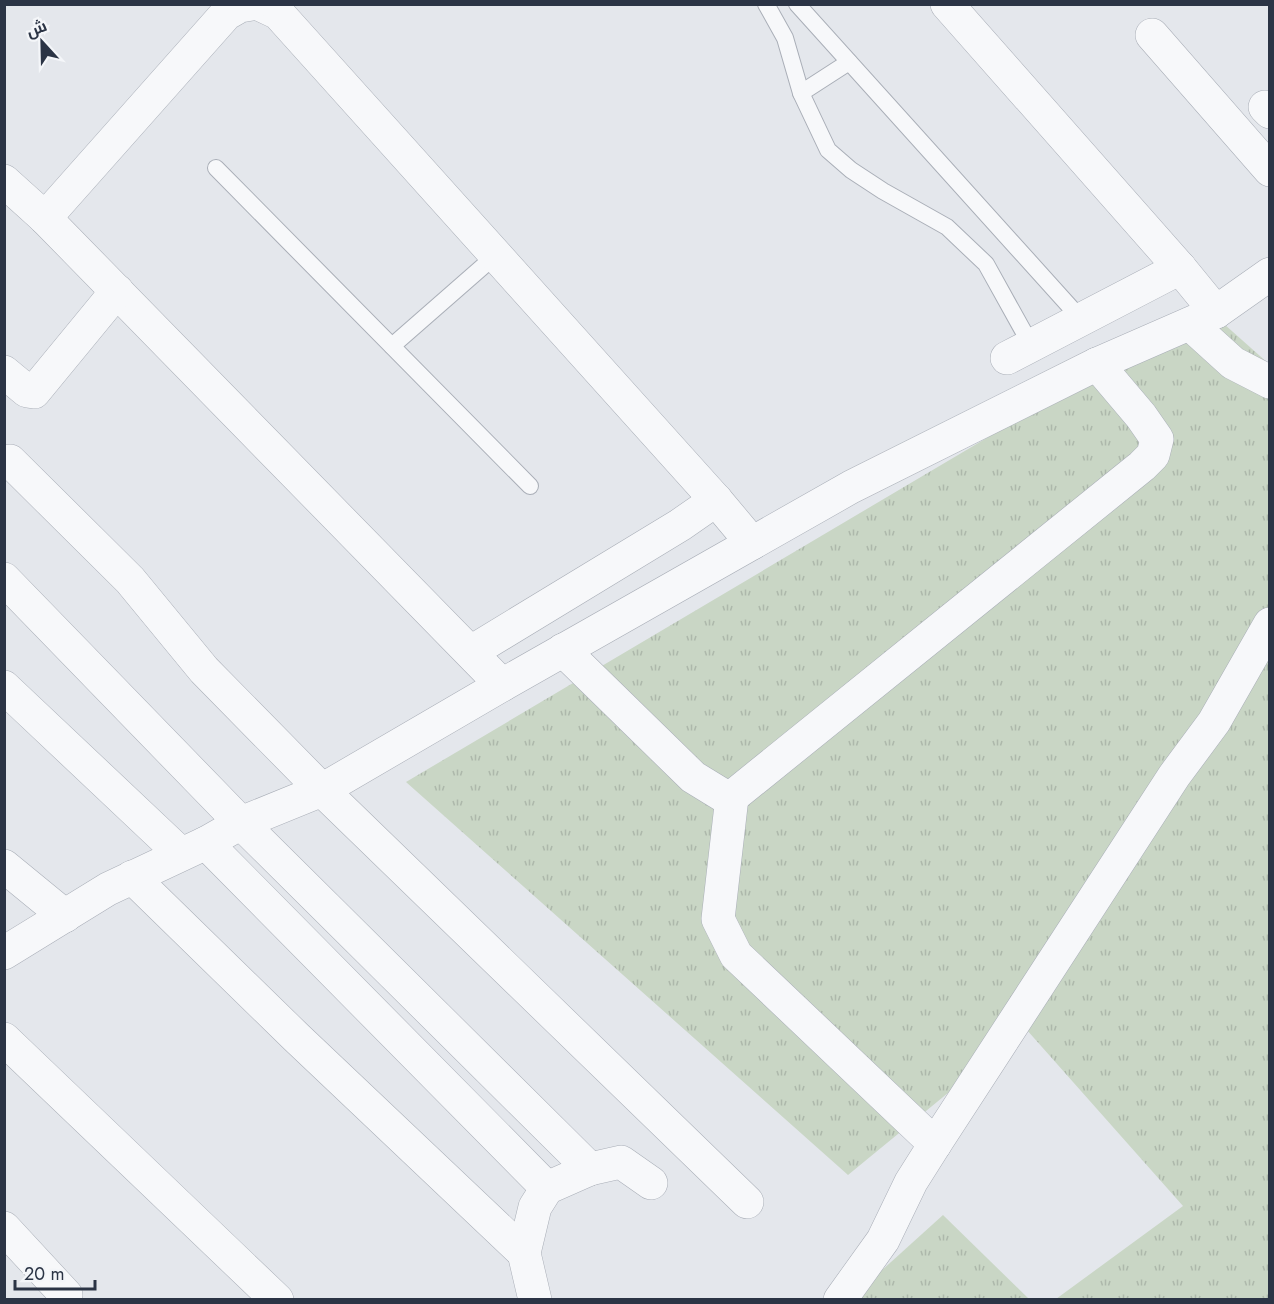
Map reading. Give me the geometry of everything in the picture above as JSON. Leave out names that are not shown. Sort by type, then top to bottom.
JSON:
[{"type":"street","points":[[45,218],[226,14],[240,6],[252,4]]},
{"type":"street","points":[[259,4],[278,13],[716,500],[752,543]]},
{"type":"street","points":[[947,4],[1180,268],[1203,318],[1233,363],[1269,382]]},
{"type":"street","points":[[1152,35],[1269,170]]},
{"type":"street","points":[[4,181],[45,218],[502,685]]},
{"type":"street","points":[[1019,351],[1180,268]]},
{"type":"street","points":[[4,953],[108,889],[193,849],[241,823],[322,790],[851,487],[1097,364],[1203,318],[1269,274]]},
{"type":"street","points":[[4,372],[27,391],[34,392],[117,291]]},
{"type":"street","points":[[935,1144],[736,955],[718,919],[732,797],[1133,474],[1152,455],[1157,439],[1141,416],[1097,364]]},
{"type":"street","points":[[10,460],[130,580],[204,670],[322,790],[747,1202]]},
{"type":"street","points":[[471,652],[680,525],[716,500]]},
{"type":"street","points":[[4,579],[241,823],[590,1169]]},
{"type":"street","points":[[840,1299],[883,1240],[911,1182],[935,1144],[1174,776],[1214,722],[1269,624]]},
{"type":"street","points":[[563,650],[693,777],[724,796],[732,797]]},
{"type":"street","points":[[4,687],[193,849],[548,1188]]},
{"type":"street","points":[[4,866],[65,916]]},
{"type":"street","points":[[132,877],[296,1037],[524,1252]]},
{"type":"street","points":[[4,1039],[277,1299]]},
{"type":"street","points":[[534,1299],[524,1252],[535,1208],[548,1188],[590,1169],[621,1162],[651,1183]]},
{"type":"street","points":[[4,1228],[66,1295]]},
{"type":"lane","points":[[766,4],[785,38],[801,93],[828,150],[883,191],[947,227],[986,264],[1019,351]]},
{"type":"lane","points":[[797,4],[1081,319]]},
{"type":"lane","points":[[801,93],[849,62]]},
{"type":"lane","points":[[216,168],[530,486]]},
{"type":"lane","points":[[392,346],[496,255]]},
{"type":"green space","points":[[1206,308],[1269,364],[1269,1299],[1056,1299],[1183,1206],[1026,1029],[848,1175],[406,782]]},
{"type":"green space","points":[[943,1215],[1029,1299],[849,1300]]}]
